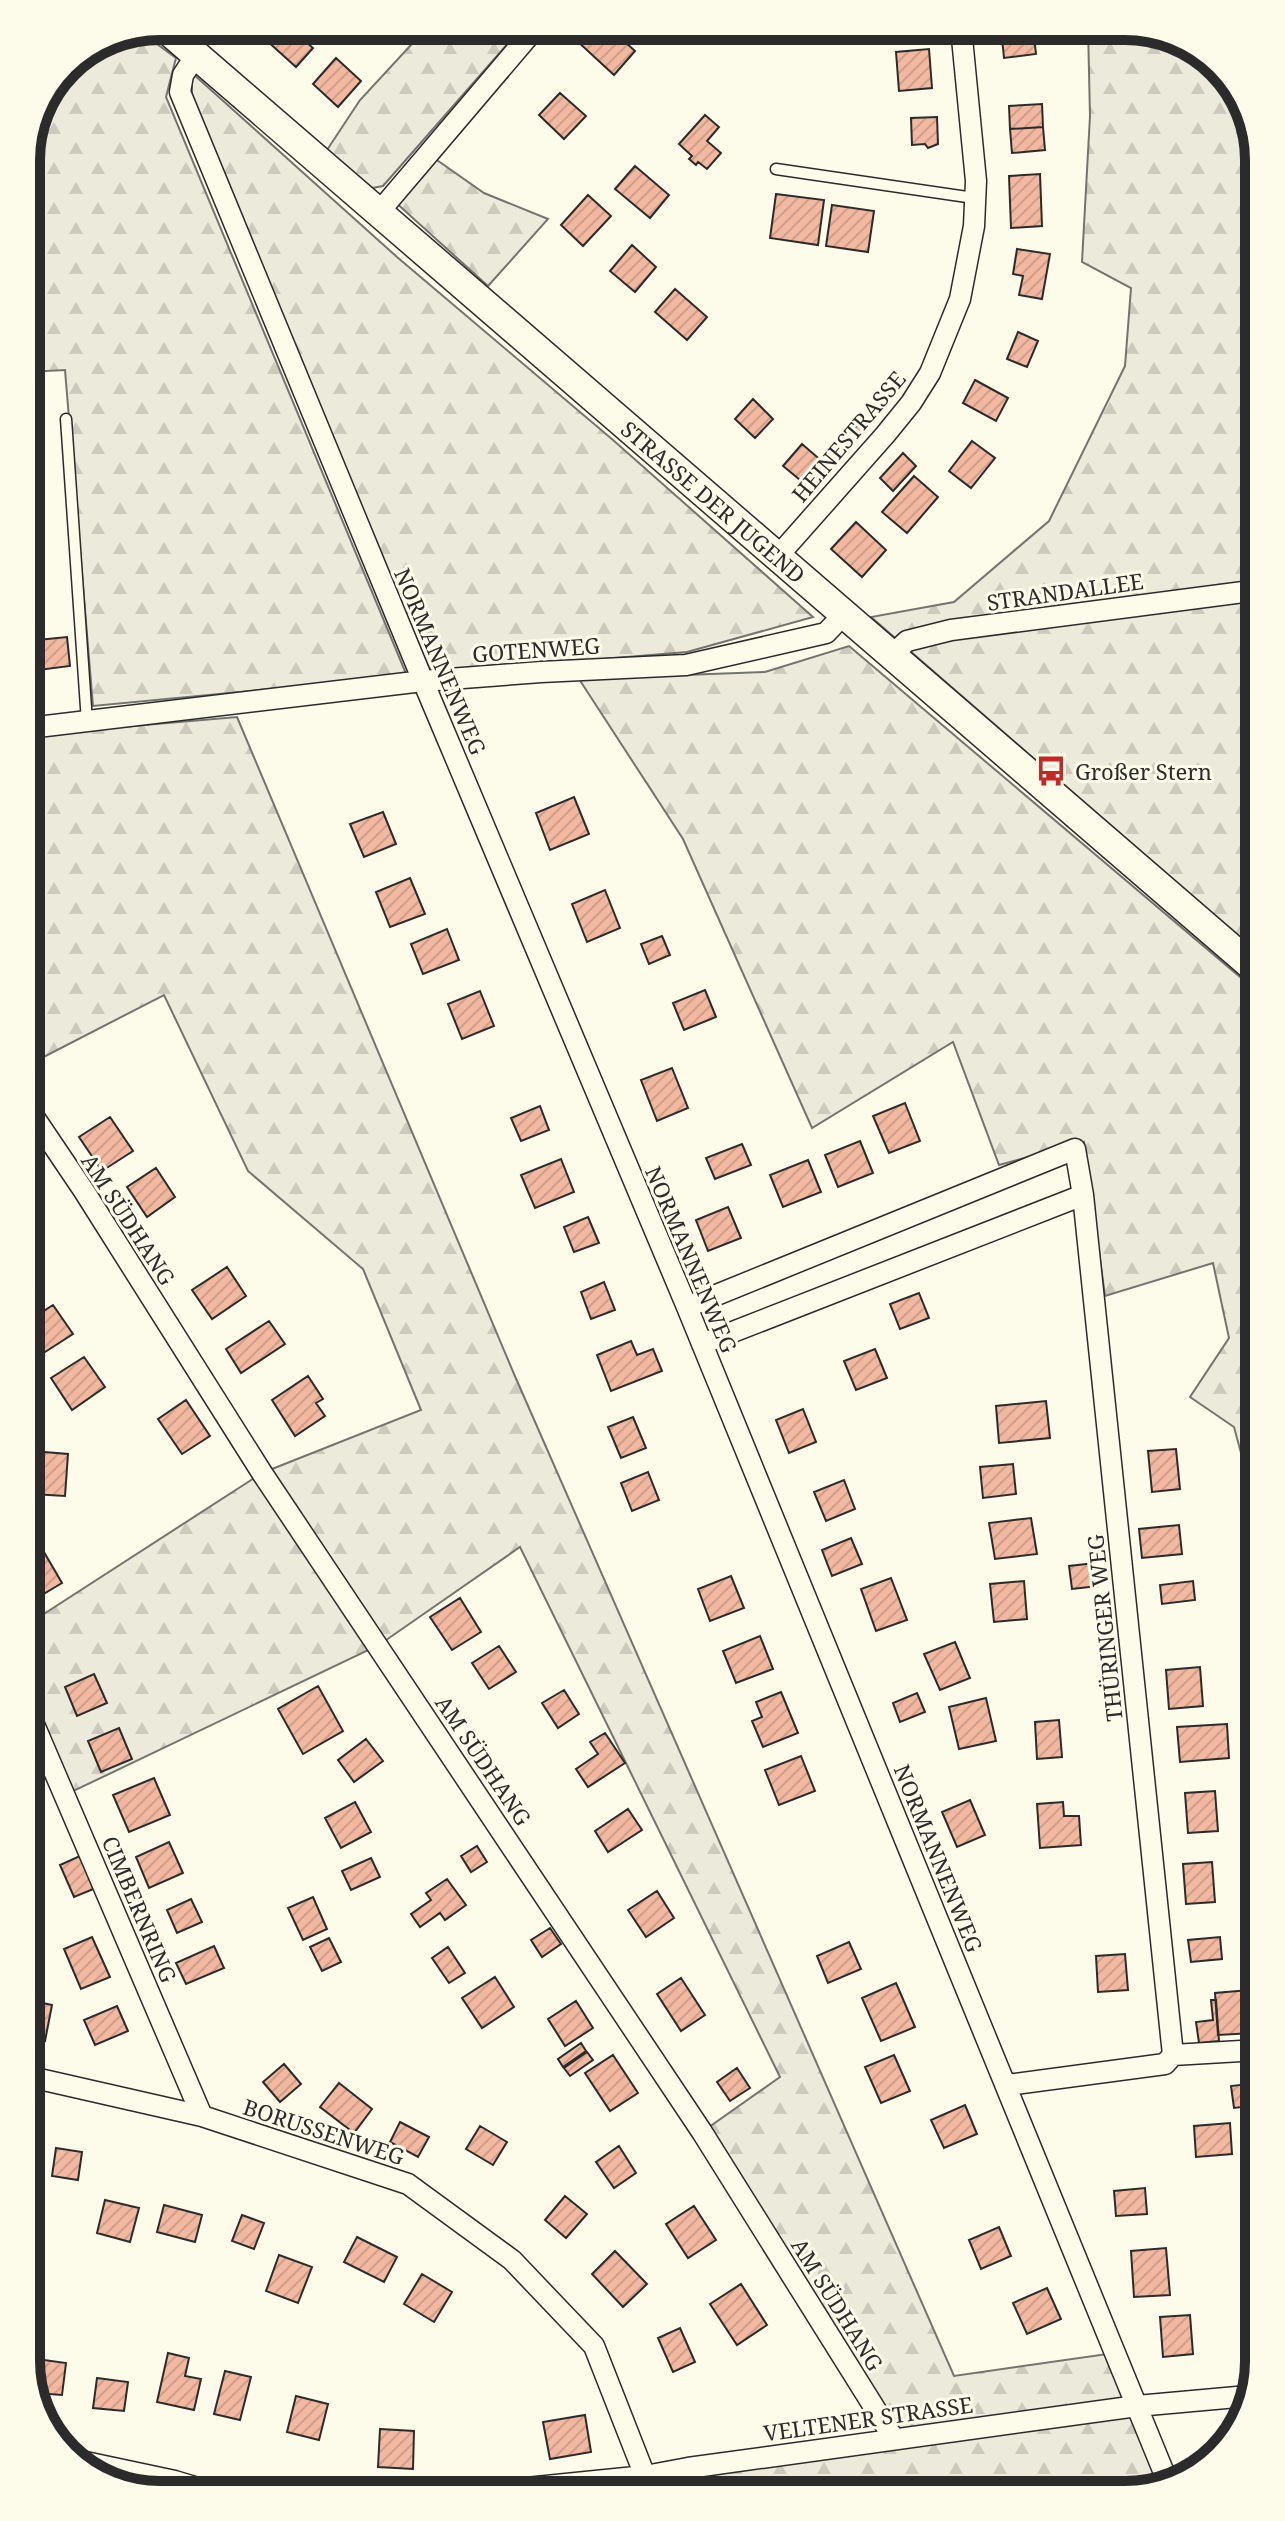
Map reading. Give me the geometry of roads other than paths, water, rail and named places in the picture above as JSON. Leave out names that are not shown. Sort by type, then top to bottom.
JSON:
[{"type":"street","name":"STRASSE DER JUGEND","points":[[179,40],[1245,960]]},
{"type":"street","points":[[379,212],[525,40]]},
{"type":"street","name":"HEINESTRASSE","points":[[778,556],[885,435],[930,373],[960,299],[974,226],[975,160],[962,40]]},
{"type":"street","name":"NORMANNENWEG","points":[[196,55],[183,75],[180,92],[423,681],[687,1307],[1165,2474]]},
{"type":"street","name":"STRANDALLEE","points":[[892,655],[907,641],[951,630],[1245,592]]},
{"type":"street","name":"GOTENWEG","points":[[40,727],[423,681],[686,665],[826,633],[845,613]]},
{"type":"street","name":"AM SÜDHANG","points":[[40,1126],[93,1204],[262,1473],[702,2132],[894,2439]]},
{"type":"street","name":"THÜRINGER WEG","points":[[687,1307],[1075,1149],[1083,1195],[1173,2055]]},
{"type":"street","points":[[702,1344],[1083,1195]]},
{"type":"street","name":"CIMBERNRING","points":[[40,1738],[202,2116]]},
{"type":"street","points":[[1007,2085],[1165,2064],[1173,2055],[1245,2051]]},
{"type":"street","name":"BORUSSENWEG","points":[[40,2079],[202,2116],[408,2184],[512,2260],[594,2346],[645,2476]]},
{"type":"street","name":"VELTENER STRASSE","points":[[595,2481],[1137,2406],[1239,2397]]},
{"type":"street","points":[[116,2473],[155,2481]]},
{"type":"lane","points":[[776,169],[974,198]]},
{"type":"lane","points":[[66,419],[87,722]]},
{"type":"place","name":"Großer Stern","points":[[1051,771]]}]
